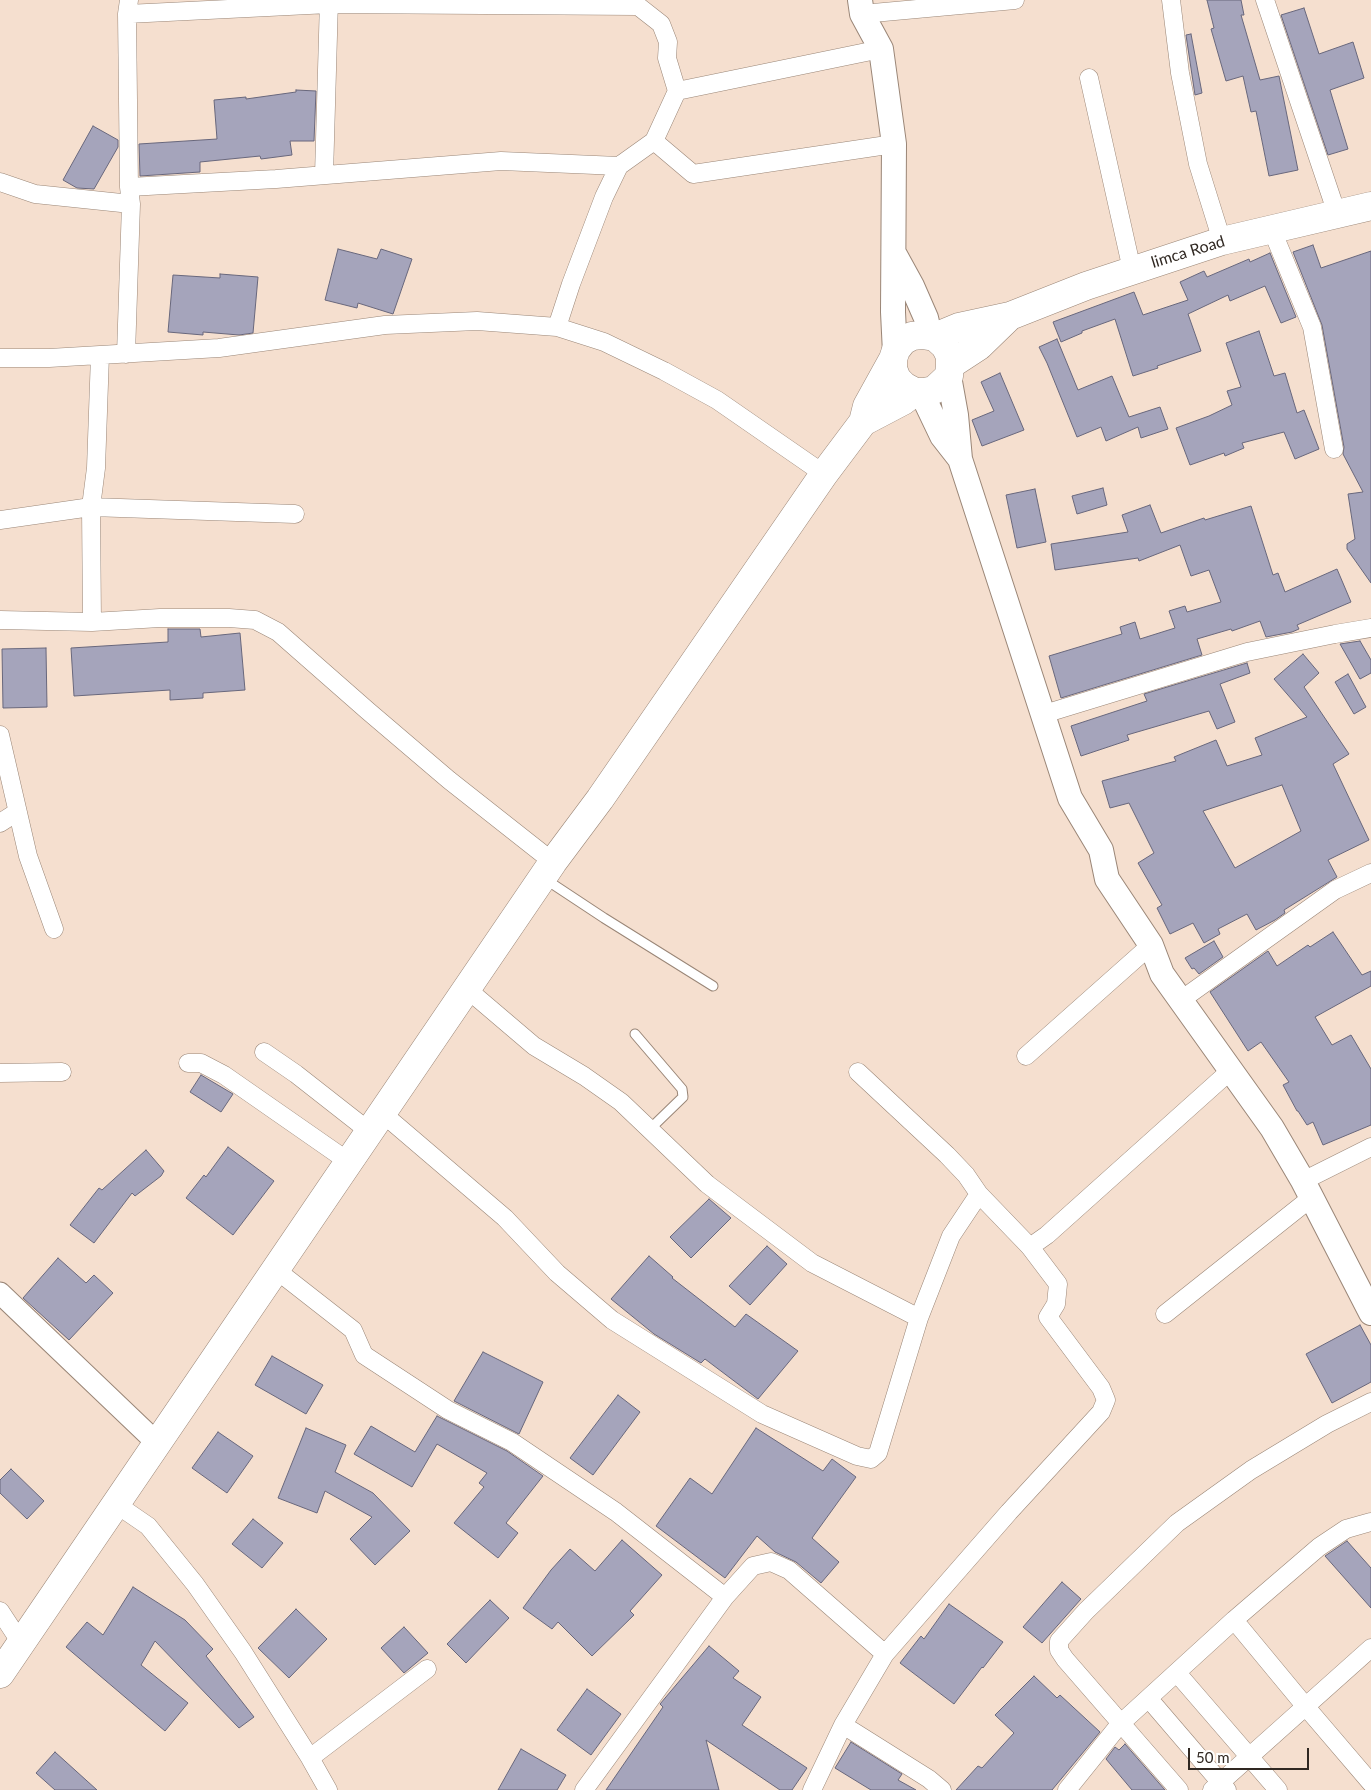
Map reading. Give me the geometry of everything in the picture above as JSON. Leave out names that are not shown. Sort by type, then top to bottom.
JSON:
[{"type":"main road","points":[[861,7],[881,49],[894,144],[893,369],[897,379],[904,386],[918,392],[942,436],[960,459]]},
{"type":"main road","name":"limca Road","points":[[933,336],[959,327],[1010,316],[1086,286],[1222,241],[1371,206]]},
{"type":"main road","points":[[894,252],[912,286],[933,336],[945,346],[950,356],[960,459],[1044,714],[1056,760],[1070,798],[1101,850],[1107,879],[1151,945],[1162,974],[1272,1128],[1307,1190],[1371,1314]]},
{"type":"main road","name":"limca Road","points":[[950,371],[1010,316]]},
{"type":"main road","points":[[0,1674],[548,870],[600,799],[824,474],[863,422],[867,406],[903,341],[912,336],[933,336]]},
{"type":"main road","points":[[863,422],[918,392],[934,390],[950,371]]},
{"type":"street","points":[[861,7],[1015,0]]},
{"type":"street","points":[[1171,0],[1180,73],[1198,164],[1222,241]]},
{"type":"street","points":[[1264,0],[1337,214]]},
{"type":"street","points":[[324,175],[329,2]]},
{"type":"street","points":[[126,354],[130,195],[128,7],[329,2],[638,6],[661,24],[668,42],[667,58],[677,91],[654,142],[619,166],[601,206],[557,326]]},
{"type":"street","points":[[677,91],[881,49]]},
{"type":"street","points":[[1089,78],[1132,270]]},
{"type":"street","points":[[654,142],[693,174],[894,144]]},
{"type":"street","points":[[0,182],[35,194],[130,195],[324,175],[501,161],[619,166]]},
{"type":"street","points":[[1272,230],[1312,327],[1334,449]]},
{"type":"street","points":[[0,358],[49,358],[219,348],[385,324],[477,321],[557,326],[604,342],[664,371],[717,400],[824,474]]},
{"type":"street","points":[[92,622],[91,507],[96,468],[100,355]]},
{"type":"street","points":[[0,520],[91,507],[294,514]]},
{"type":"street","points":[[0,620],[92,622],[160,618],[229,618],[255,620],[278,632],[449,780],[548,870]]},
{"type":"street","points":[[1044,714],[1247,652],[1371,628]]},
{"type":"street","points":[[0,735],[16,812],[28,856],[54,929]]},
{"type":"street","points":[[0,823],[16,812]]},
{"type":"street","points":[[1180,1000],[1336,890],[1371,874]]},
{"type":"street","points":[[1026,1056],[1151,945]]},
{"type":"street","points":[[467,989],[534,1046],[584,1076],[621,1102],[707,1184],[812,1263],[919,1318]]},
{"type":"street","points":[[264,1052],[376,1123],[505,1218],[557,1273],[612,1320],[762,1414],[857,1456],[871,1459],[878,1453],[919,1318],[951,1236],[979,1194]]},
{"type":"street","points":[[188,1062],[201,1063],[224,1075],[349,1162]]},
{"type":"street","points":[[1030,1247],[1047,1235],[1230,1071]]},
{"type":"street","points":[[0,1074],[62,1072]]},
{"type":"street","points":[[812,1790],[842,1726],[885,1654],[1009,1512],[1101,1412],[1106,1400],[1100,1388],[1048,1317],[1056,1304],[1058,1284],[1030,1247],[979,1194],[966,1175],[858,1072]]},
{"type":"street","points":[[1165,1314],[1307,1190],[1371,1146]]},
{"type":"street","points":[[275,1269],[353,1330],[364,1355],[448,1410],[495,1432],[528,1452],[616,1512],[725,1597]]},
{"type":"street","points":[[0,1293],[157,1443]]},
{"type":"street","points":[[1178,1790],[1064,1659],[1059,1650],[1059,1641],[1176,1523],[1251,1470],[1326,1424],[1371,1402]]},
{"type":"street","points":[[116,1504],[148,1526],[196,1584],[243,1652],[328,1790]]},
{"type":"street","points":[[1067,1790],[1120,1724],[1234,1620],[1319,1547],[1346,1529],[1371,1522]]},
{"type":"street","points":[[584,1790],[725,1597],[753,1566],[771,1562],[789,1570],[885,1654]]},
{"type":"street","points":[[0,1611],[21,1643]]},
{"type":"street","points":[[1234,1620],[1371,1784]]},
{"type":"street","points":[[1149,1699],[1220,1787],[1249,1755],[1371,1648]]},
{"type":"street","points":[[310,1758],[426,1669]]},
{"type":"street","points":[[1178,1673],[1278,1790]]},
{"type":"street","points":[[842,1726],[942,1790]]},
{"type":"lane","points":[[548,870],[604,918],[714,986]]},
{"type":"lane","points":[[635,1034],[682,1089],[684,1097],[650,1129]]},
{"type":"building","points":[[1207,0],[1241,0],[1244,15],[1241,15],[1260,80],[1279,76],[1298,170],[1269,176],[1256,111],[1251,112],[1243,76],[1226,81],[1211,29],[1214,28]]},
{"type":"building","points":[[1304,8],[1319,54],[1353,42],[1364,78],[1330,90],[1348,149],[1328,155],[1281,15]]},
{"type":"building","points":[[1191,34],[1202,93],[1195,95],[1186,35]]},
{"type":"building","points":[[296,90],[316,91],[314,141],[290,141],[292,155],[261,159],[260,156],[200,162],[200,172],[140,176],[139,144],[217,139],[214,100],[246,97],[246,99],[296,92]]},
{"type":"building","points":[[93,126],[118,140],[118,147],[94,189],[77,188],[63,180]]},
{"type":"building","points":[[1313,245],[1321,268],[1371,251],[1371,583],[1347,549],[1347,544],[1355,539],[1348,494],[1363,492],[1343,454],[1344,447],[1322,325],[1293,252]]},
{"type":"building","points":[[338,249],[377,259],[381,249],[412,259],[393,314],[358,303],[357,308],[325,300]]},
{"type":"building","points":[[1270,253],[1296,317],[1281,323],[1265,286],[1230,301],[1228,295],[1188,314],[1201,351],[1133,376],[1115,319],[1082,331],[1082,333],[1061,342],[1053,322],[1134,292],[1143,315],[1188,300],[1180,282],[1204,271],[1207,277],[1249,259],[1250,262]]},
{"type":"building","points":[[220,274],[258,277],[253,333],[239,335],[203,332],[203,335],[168,332],[173,275],[220,278]]},
{"type":"building","points":[[1259,331],[1274,376],[1285,373],[1297,413],[1304,410],[1319,449],[1295,459],[1284,432],[1242,443],[1244,448],[1225,456],[1224,453],[1190,465],[1176,428],[1232,405],[1227,391],[1241,387],[1226,343]]},
{"type":"building","points":[[1057,339],[1078,390],[1112,376],[1129,417],[1160,407],[1168,429],[1141,438],[1138,427],[1106,441],[1101,427],[1077,437],[1039,347]]},
{"type":"building","points":[[1000,373],[1024,430],[982,446],[972,420],[994,411],[981,382]]},
{"type":"building","points":[[1103,488],[1107,505],[1077,514],[1072,496]]},
{"type":"building","points":[[1035,489],[1046,542],[1017,548],[1006,495]]},
{"type":"building","points":[[1150,505],[1161,533],[1204,518],[1205,520],[1251,506],[1273,575],[1278,573],[1285,592],[1337,569],[1351,602],[1297,625],[1299,629],[1292,632],[1266,637],[1260,621],[1232,631],[1231,629],[1197,639],[1202,655],[1061,698],[1049,656],[1122,634],[1120,627],[1135,622],[1140,639],[1175,628],[1169,611],[1185,606],[1187,612],[1221,602],[1209,570],[1191,576],[1180,545],[1139,561],[1138,558],[1055,570],[1051,544],[1128,532],[1122,515]]},
{"type":"building","points":[[168,629],[200,629],[201,637],[240,633],[245,690],[203,693],[203,698],[170,700],[170,690],[74,696],[71,648],[168,642]]},
{"type":"building","points":[[1360,641],[1371,660],[1371,673],[1360,679],[1340,644]]},
{"type":"building","points":[[46,648],[47,707],[3,708],[2,649]]},
{"type":"building","points":[[1303,654],[1319,673],[1304,687],[1349,754],[1333,764],[1369,840],[1328,860],[1337,877],[1284,910],[1285,913],[1275,920],[1256,930],[1247,914],[1218,929],[1220,934],[1204,943],[1193,923],[1170,934],[1157,908],[1162,905],[1138,863],[1154,853],[1129,803],[1110,808],[1102,781],[1176,761],[1174,757],[1216,740],[1227,766],[1262,755],[1255,738],[1307,717],[1274,679]],"holes":[[[1282,785],[1301,831],[1235,868],[1203,811]]]},
{"type":"building","points":[[1247,663],[1250,673],[1220,684],[1235,722],[1217,729],[1209,711],[1127,735],[1129,740],[1081,756],[1071,726],[1147,701],[1144,694]]},
{"type":"building","points":[[1348,674],[1366,707],[1354,714],[1335,682]]},
{"type":"building","points":[[1333,932],[1362,975],[1371,971],[1371,986],[1315,1017],[1332,1045],[1351,1035],[1371,1069],[1371,1125],[1323,1145],[1313,1122],[1307,1125],[1297,1111],[1283,1085],[1289,1082],[1261,1042],[1248,1051],[1210,992],[1268,951],[1277,966],[1308,945],[1310,947]]},
{"type":"building","points":[[1214,941],[1223,957],[1199,974],[1194,968],[1192,969],[1185,958]]},
{"type":"building","points":[[201,1075],[233,1094],[221,1112],[190,1092]]},
{"type":"building","points":[[228,1147],[274,1181],[233,1235],[186,1198],[204,1175],[206,1177]]},
{"type":"building","points":[[146,1150],[164,1171],[161,1176],[135,1196],[132,1193],[94,1243],[70,1225],[99,1188],[102,1190]]},
{"type":"building","points":[[709,1199],[731,1218],[691,1258],[670,1237]]},
{"type":"building","points":[[767,1246],[787,1264],[750,1305],[729,1286]]},
{"type":"building","points":[[649,1256],[672,1278],[735,1327],[746,1314],[798,1351],[758,1399],[705,1359],[701,1363],[654,1334],[611,1299]]},
{"type":"building","points":[[58,1258],[86,1283],[94,1275],[113,1293],[69,1340],[23,1298]]},
{"type":"building","points":[[1360,1325],[1371,1345],[1371,1382],[1332,1403],[1306,1354]]},
{"type":"building","points":[[483,1352],[543,1382],[519,1434],[454,1401]]},
{"type":"building","points":[[272,1356],[323,1385],[306,1414],[255,1385]]},
{"type":"building","points":[[618,1395],[640,1412],[593,1475],[570,1458]]},
{"type":"building","points":[[437,1416],[507,1451],[543,1476],[506,1523],[518,1533],[498,1558],[454,1523],[484,1487],[479,1483],[487,1473],[437,1444],[412,1487],[354,1454],[371,1426],[415,1452]]},
{"type":"building","points":[[306,1428],[346,1445],[335,1472],[373,1493],[410,1531],[375,1565],[350,1539],[372,1517],[325,1491],[317,1513],[278,1498]]},
{"type":"building","points":[[756,1428],[823,1471],[832,1459],[856,1477],[812,1538],[839,1562],[821,1583],[796,1562],[775,1552],[757,1536],[725,1578],[656,1526],[690,1478],[712,1494]]},
{"type":"building","points":[[218,1432],[253,1456],[227,1493],[192,1468]]},
{"type":"building","points":[[11,1469],[44,1501],[27,1519],[0,1493],[0,1480]]},
{"type":"building","points":[[253,1519],[283,1543],[262,1568],[232,1544]]},
{"type":"building","points":[[622,1540],[662,1575],[630,1611],[634,1615],[592,1656],[558,1622],[552,1629],[523,1608],[551,1570],[570,1549],[595,1571]]},
{"type":"building","points":[[1347,1541],[1371,1568],[1371,1608],[1325,1556]]},
{"type":"building","points":[[1062,1582],[1081,1599],[1042,1643],[1023,1627]]},
{"type":"building","points":[[133,1587],[185,1620],[213,1649],[206,1656],[254,1717],[239,1728],[155,1641],[141,1665],[188,1703],[165,1731],[66,1647],[87,1622],[103,1635]]},
{"type":"building","points":[[490,1600],[509,1618],[466,1663],[447,1644]]},
{"type":"building","points":[[949,1604],[1003,1642],[954,1704],[900,1663],[921,1636],[924,1639]]},
{"type":"building","points":[[296,1609],[327,1639],[289,1678],[258,1648]]},
{"type":"building","points":[[404,1627],[428,1653],[404,1673],[381,1648]]},
{"type":"building","points":[[709,1646],[739,1671],[733,1678],[761,1697],[742,1725],[807,1768],[792,1790],[780,1790],[706,1740],[719,1790],[606,1790],[663,1707],[660,1704]]},
{"type":"building","points":[[1034,1676],[1057,1698],[1060,1695],[1100,1732],[1052,1790],[956,1790],[978,1766],[982,1768],[1014,1733],[995,1715]]},
{"type":"building","points":[[587,1689],[621,1714],[591,1755],[557,1730]]},
{"type":"building","points":[[851,1742],[902,1774],[898,1780],[916,1790],[871,1790],[835,1768]]},
{"type":"building","points":[[1125,1744],[1165,1790],[1132,1790],[1106,1759],[1115,1747],[1119,1750]]},
{"type":"building","points":[[521,1749],[566,1775],[557,1790],[498,1790]]},
{"type":"building","points":[[55,1752],[97,1790],[55,1790],[36,1773]]}]
